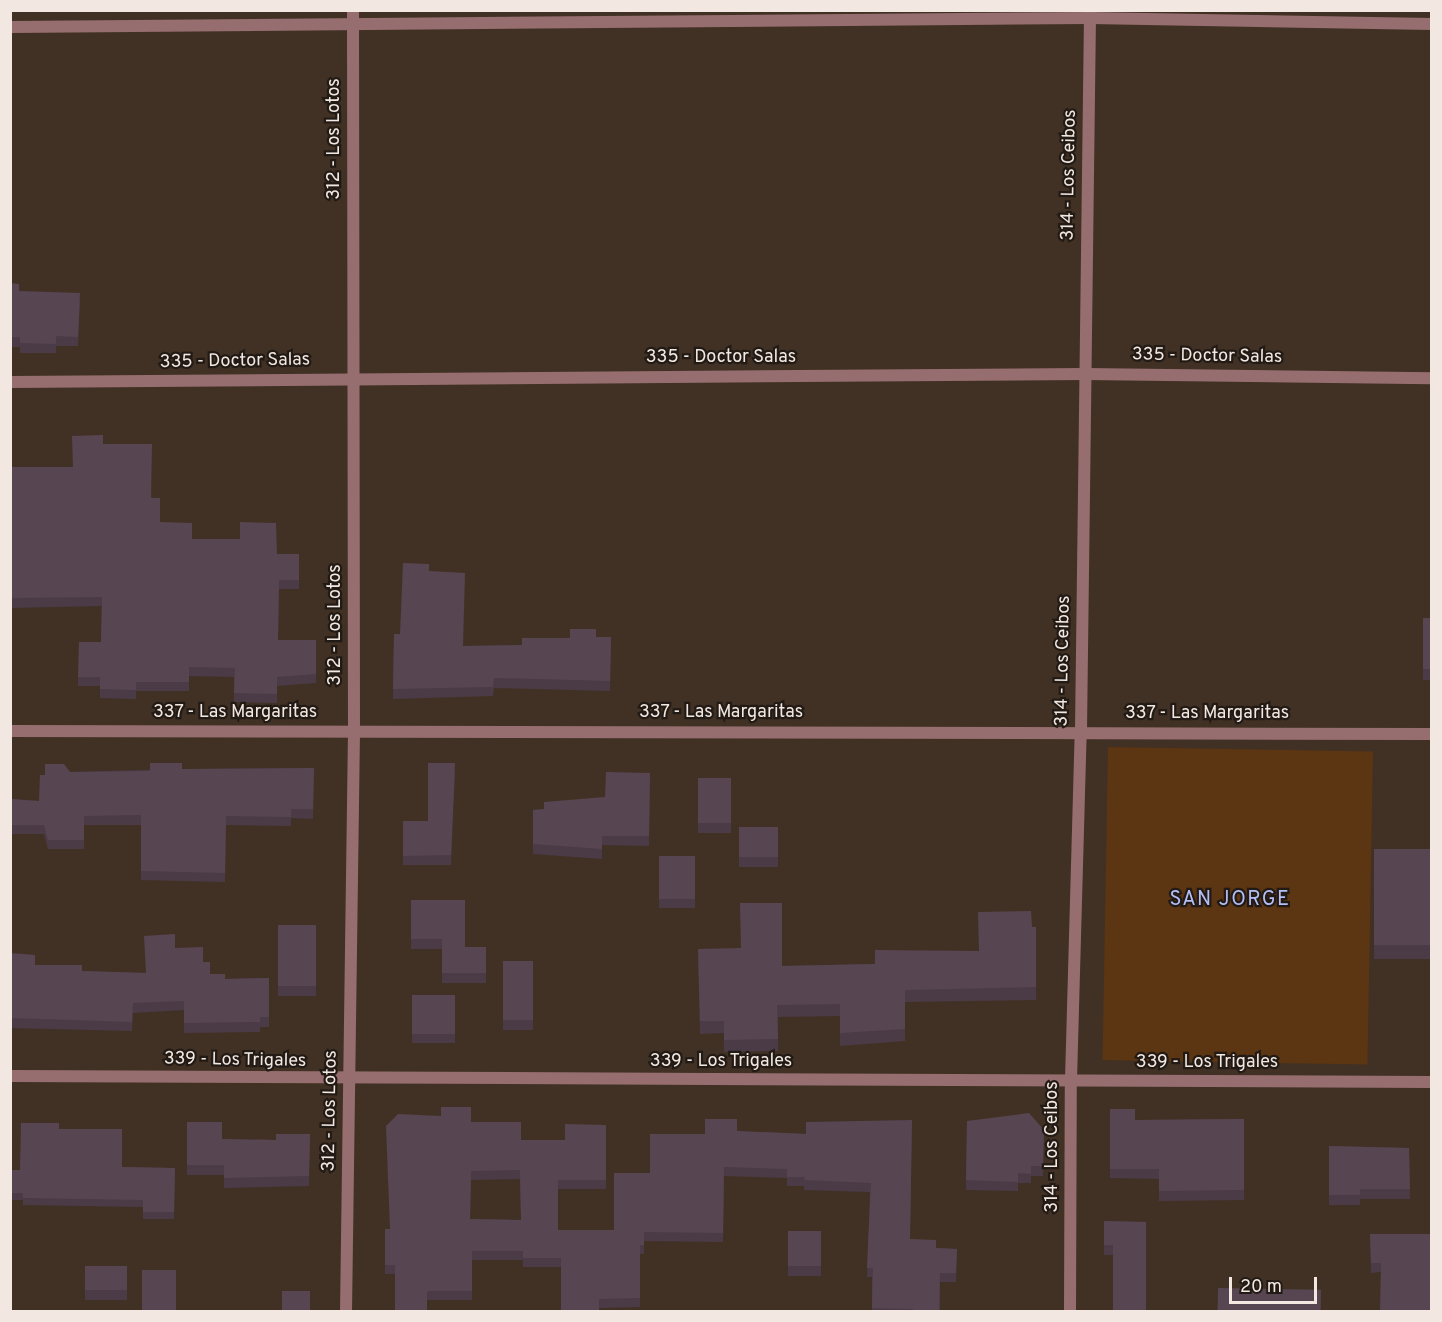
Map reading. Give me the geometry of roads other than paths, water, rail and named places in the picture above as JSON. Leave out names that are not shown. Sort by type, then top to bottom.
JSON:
[{"type":"street","name":"312 - Los Lotos","points":[[346,1311],[354,732],[353,10]]},
{"type":"street","points":[[10,27],[353,26],[1090,14],[1431,24]]},
{"type":"street","name":"314 - Los Ceibos","points":[[1070,1311],[1071,1080],[1081,730],[1090,14]]},
{"type":"street","name":"335 - Doctor Salas","points":[[10,382],[1085,374],[1431,378]]},
{"type":"street","name":"337 - Las Margaritas","points":[[10,731],[1081,730],[1431,734]]},
{"type":"street","name":"339 - Los Trigales","points":[[10,1076],[350,1081],[1431,1082]]},
{"type":"district","name":"SAN JORGE","points":[[1230,900]]}]
